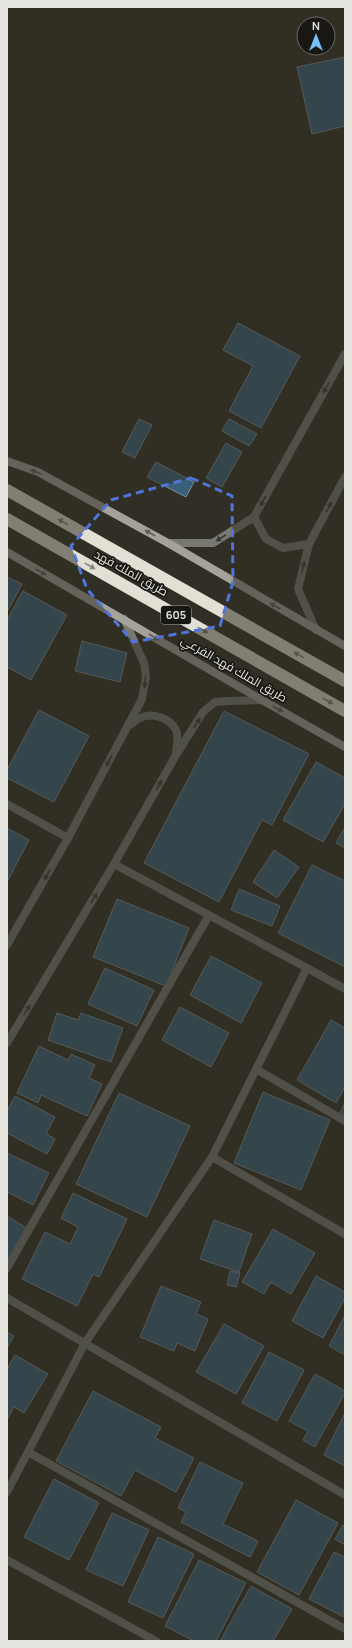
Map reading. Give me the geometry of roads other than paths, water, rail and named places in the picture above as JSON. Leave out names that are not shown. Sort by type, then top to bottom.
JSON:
[{"type":"highway","name":"طريق الملك فهد","points":[[7,490],[345,681]]},
{"type":"highway","name":"طريق الملك فهد","points":[[7,519],[345,711]]},
{"type":"main road","points":[[7,461],[38,472],[168,543],[345,646]]},
{"type":"main road","name":"طريق الملك فهد الفرعي","points":[[7,552],[345,747]]},
{"type":"street","points":[[168,543],[213,543],[254,517],[345,354]]},
{"type":"street","points":[[316,630],[298,589],[309,544],[345,477]]},
{"type":"street","points":[[254,517],[266,539],[283,548],[309,544]]},
{"type":"street","points":[[7,945],[68,838],[142,699],[146,676],[144,663],[124,619]]},
{"type":"street","points":[[7,1043],[114,864],[176,755],[203,712],[215,702],[229,700],[262,700]]},
{"type":"street","points":[[128,727],[140,717],[150,715],[162,717],[171,723],[176,731],[178,740],[176,755]]},
{"type":"street","points":[[7,804],[68,838]]},
{"type":"street","points":[[114,864],[345,990]]},
{"type":"street","points":[[7,1268],[209,915]]},
{"type":"street","points":[[7,1492],[85,1343],[212,1157],[307,968]]},
{"type":"street","points":[[256,1069],[345,1121]]},
{"type":"street","points":[[212,1157],[345,1234]]},
{"type":"street","points":[[7,1298],[345,1495]]},
{"type":"street","points":[[28,1452],[345,1629]]},
{"type":"street","points":[[7,1560],[156,1641]]}]
